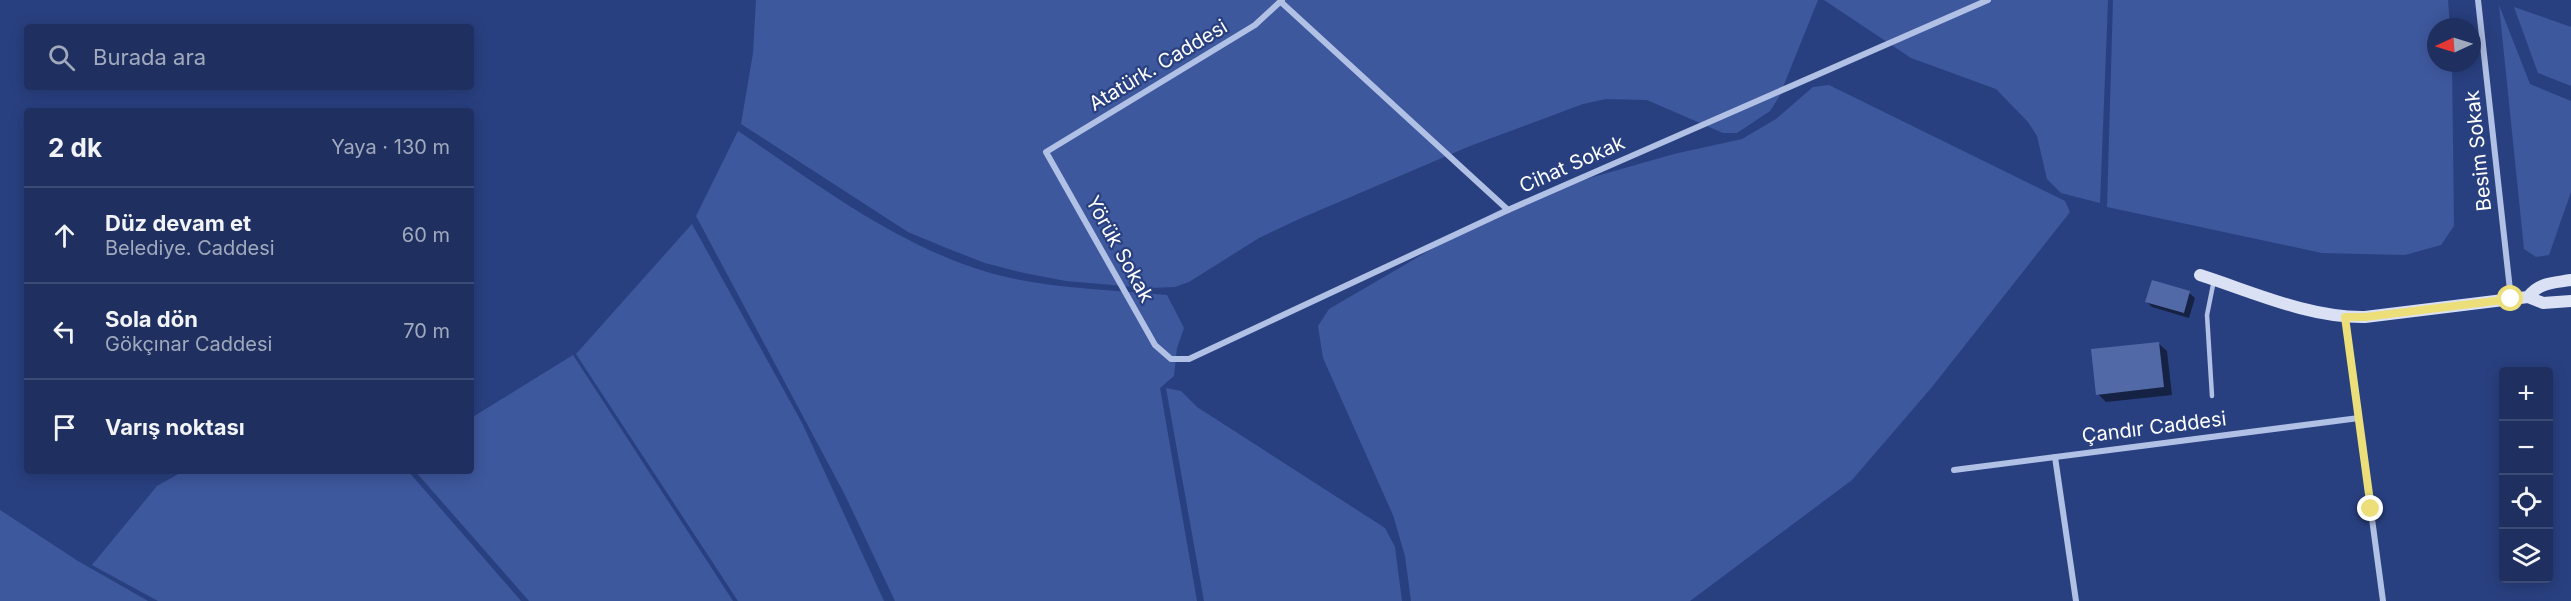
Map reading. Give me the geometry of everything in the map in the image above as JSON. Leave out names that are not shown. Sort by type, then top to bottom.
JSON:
[{"type":"street","name":"Cihat Sokak","points":[[1171,359],[1190,359],[1508,210],[1988,0]]},
{"type":"street","name":"Besim Sokak","points":[[2478,0],[2511,299]]},
{"type":"street","points":[[1281,1],[1508,210]]},
{"type":"street","name":"Atatürk. Caddesi","points":[[1046,152],[1255,25],[1281,1]]},
{"type":"street","name":"Yörük Sokak","points":[[1046,152],[1155,345],[1171,359]]},
{"type":"street","points":[[2200,275],[2314,312],[2345,317],[2365,317],[2528,297],[2543,303],[2571,301]]},
{"type":"street","points":[[2528,297],[2543,284],[2571,280]]},
{"type":"street","points":[[2345,317],[2383,601]]},
{"type":"street","name":"Çandır Caddesi","points":[[1954,470],[2359,418]]},
{"type":"street","points":[[2055,457],[2076,601]]},
{"type":"lane","points":[[2212,396],[2206,315],[2214,280]]},
{"type":"shaded area","points":[[756,0],[1818,0],[1779,97],[1770,111],[1737,133],[1723,133],[1647,100],[1606,99],[1583,104],[1470,146],[1299,219],[1259,238],[1189,282],[1175,287],[1148,288],[1066,281],[1024,273],[985,263],[944,247],[908,232],[741,124],[753,53]]},
{"type":"shaded area","points":[[1824,0],[2108,0],[2100,203],[2061,193],[2047,179],[2037,136],[2028,122],[1996,89],[1911,58]]},
{"type":"shaded area","points":[[2113,0],[2448,0],[2449,18],[2427,18],[2427,72],[2452,72],[2454,226],[2441,245],[2405,255],[2322,253],[2107,207]]},
{"type":"shaded area","points":[[2499,5],[2530,84],[2571,101],[2571,192],[2549,255],[2536,257],[2524,249]]},
{"type":"shaded area","points":[[2514,7],[2571,27],[2571,86],[2538,73]]},
{"type":"shaded area","points":[[1829,85],[2065,201],[2070,212],[1932,387],[1852,480],[1690,601],[1411,601],[1405,556],[1393,515],[1323,358],[1318,326],[1329,309],[1497,211],[1551,189],[1674,154],[1742,139],[1776,119],[1813,87]]},
{"type":"shaded area","points":[[738,131],[857,211],[920,246],[953,260],[987,272],[1031,282],[1167,295],[1184,328],[1177,348],[1174,376],[1160,388],[1197,601],[895,601],[845,495],[696,216]]},
{"type":"shaded area","points":[[692,224],[802,423],[884,601],[738,601],[576,354]]},
{"type":"shaded area","points":[[573,355],[733,601],[529,601],[418,474],[474,474],[474,416]]},
{"type":"shaded area","points":[[1166,388],[1181,391],[1197,407],[1385,528],[1395,547],[1402,601],[1204,601]]},
{"type":"shaded area","points":[[178,474],[411,474],[521,601],[158,601],[92,565],[157,486]]},
{"type":"shaded area","points":[[0,510],[78,561],[148,601],[0,601]]},
{"type":"building","points":[[2152,280],[2190,291],[2184,313],[2145,302]]},
{"type":"building","points":[[2159,342],[2164,387],[2096,395],[2091,349]]},
{"type":"route","points":[[2371,509],[2345,317],[2365,317],[2511,299]]}]
